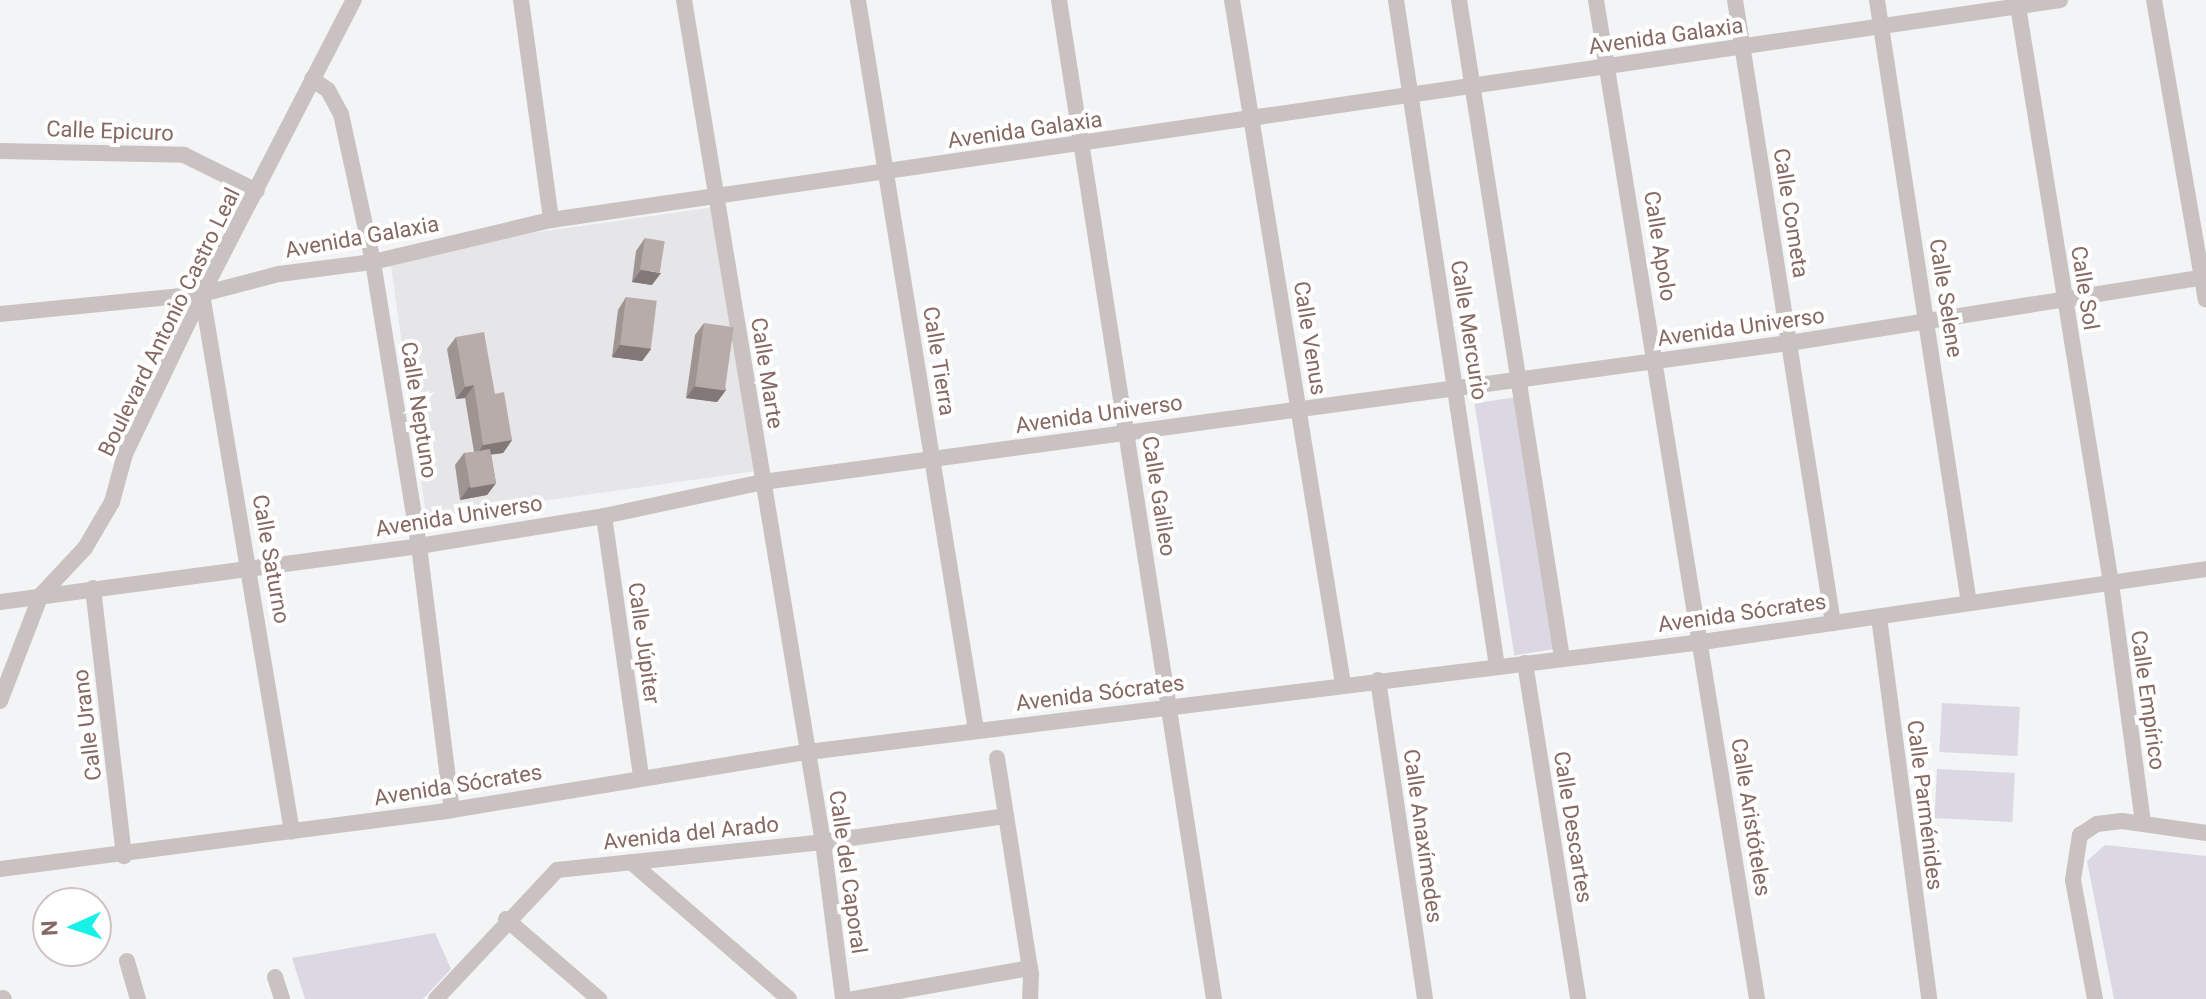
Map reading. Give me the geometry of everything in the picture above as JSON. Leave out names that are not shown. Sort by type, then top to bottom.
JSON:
[{"type":"street","name":"Boulevard Antonio Castro Leal","points":[[0,701],[41,595],[85,548],[112,502],[125,454],[202,294],[354,0]]},
{"type":"street","points":[[521,0],[551,220]]},
{"type":"street","name":"Calle Marte","points":[[684,0],[808,752]]},
{"type":"street","name":"Calle Tierra","points":[[858,0],[976,730]]},
{"type":"street","name":"Calle Galileo","points":[[1059,0],[1214,999]]},
{"type":"street","name":"Calle Venus","points":[[1232,0],[1343,684]]},
{"type":"street","name":"Calle Mercurio","points":[[1396,0],[1497,666]]},
{"type":"street","name":"Calle Mercurio","points":[[1459,0],[1562,658]]},
{"type":"street","name":"Calle Apolo","points":[[1596,0],[1702,642]]},
{"type":"street","name":"Calle Cometa","points":[[1735,0],[1833,623]]},
{"type":"street","name":"Calle Selene","points":[[1877,0],[1969,603]]},
{"type":"street","name":"Avenida Galaxia","points":[[0,314],[202,294],[279,274],[373,262],[551,220],[1251,120],[2018,3],[2060,0]]},
{"type":"street","points":[[2154,0],[2206,300]]},
{"type":"street","name":"Calle Sol","points":[[2018,3],[2111,583]]},
{"type":"street","name":"Calle Neptuno","points":[[312,79],[328,90],[341,114],[373,262],[419,546],[452,810]]},
{"type":"street","name":"Calle Epicuro","points":[[0,151],[184,155],[257,191]]},
{"type":"street","name":"Avenida Universo","points":[[0,602],[419,546],[604,516],[763,482],[1656,362],[2204,277]]},
{"type":"street","name":"Calle Saturno","points":[[202,294],[252,569],[292,832]]},
{"type":"street","name":"Calle Júpiter","points":[[604,516],[641,776]]},
{"type":"street","name":"Avenida Sócrates","points":[[0,869],[124,856],[452,810],[641,776],[808,752],[1702,642],[2206,569]]},
{"type":"street","name":"Calle Empírico","points":[[2111,583],[2143,822]]},
{"type":"street","name":"Calle Urano","points":[[93,588],[124,856]]},
{"type":"street","name":"Calle Parménides","points":[[1879,617],[1929,999]]},
{"type":"street","name":"Calle Aristóteles","points":[[1702,642],[1757,999]]},
{"type":"street","name":"Calle Descartes","points":[[1525,663],[1578,999]]},
{"type":"street","name":"Calle Anaxímedes","points":[[1378,680],[1425,999]]},
{"type":"street","name":"Calle del Caporal","points":[[808,752],[843,999]]},
{"type":"street","points":[[997,758],[1030,968],[1030,999]]},
{"type":"street","name":"Avenida del Arado","points":[[436,999],[506,919],[557,870],[823,842],[1005,816]]},
{"type":"street","points":[[2095,999],[2073,880],[2074,853],[2080,835],[2097,824],[2143,822],[2206,833]]},
{"type":"street","points":[[631,862],[789,999]]},
{"type":"street","points":[[506,919],[599,999]]},
{"type":"street","points":[[127,961],[138,999]]},
{"type":"street","points":[[854,999],[1030,968]]},
{"type":"street","points":[[275,977],[282,999]]},
{"type":"shaded area","points":[[716,207],[753,471],[426,517],[389,253]]},
{"type":"shaded area","points":[[1516,397],[1556,649],[1514,655],[1475,404]]},
{"type":"shaded area","points":[[1942,703],[2020,707],[2017,756],[1939,752]]},
{"type":"shaded area","points":[[1937,769],[2015,773],[2012,822],[1934,818]]},
{"type":"shaded area","points":[[2105,845],[2206,856],[2206,999],[2114,999],[2087,861]]},
{"type":"shaded area","points":[[435,933],[451,969],[423,999],[305,999],[292,958]]},
{"type":"building","points":[[645,238],[665,241],[660,273],[640,270]]},
{"type":"building","points":[[626,297],[657,301],[651,348],[620,345]]},
{"type":"building","points":[[704,323],[734,327],[725,391],[695,386]]},
{"type":"building","points":[[484,332],[495,394],[504,392],[512,440],[483,445],[474,385],[465,387],[456,337]]},
{"type":"building","points":[[490,449],[496,483],[470,488],[464,454]]}]
